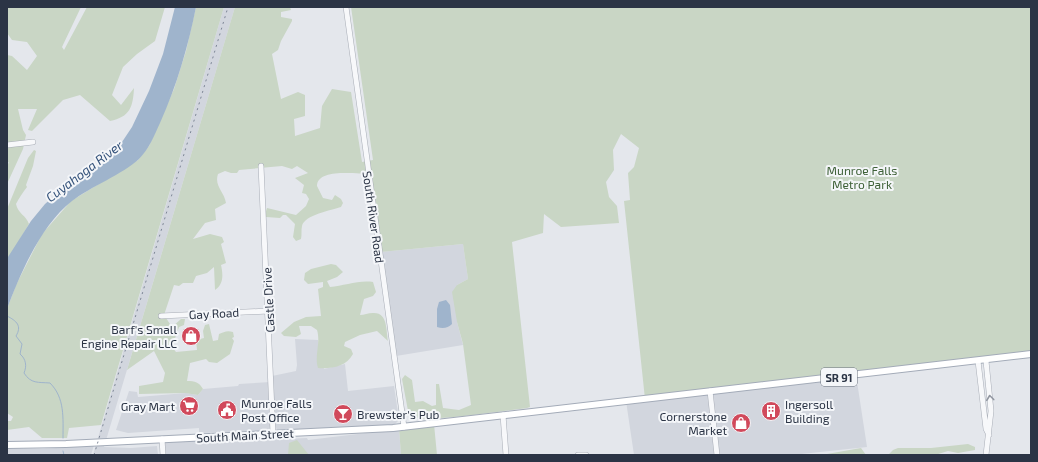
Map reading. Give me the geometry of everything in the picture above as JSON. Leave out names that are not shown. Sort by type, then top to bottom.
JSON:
[{"type":"main road","name":"SR 91","points":[[503,415],[986,361],[1031,354]]},
{"type":"main road","name":"South Main Street","points":[[162,439],[404,427],[503,415]]},
{"type":"main road","name":"SR 91","points":[[7,445],[66,444],[162,439]]},
{"type":"street","name":"South River Road","points":[[346,7],[404,427]]},
{"type":"street","points":[[7,145],[33,142]]},
{"type":"street","name":"Castle Drive","points":[[261,166],[273,434]]},
{"type":"street","name":"Gay Road","points":[[160,316],[268,311]]},
{"type":"street","points":[[978,361],[986,428],[989,435]]},
{"type":"street","points":[[986,361],[991,411],[986,455]]},
{"type":"street","points":[[710,391],[717,455]]},
{"type":"street","points":[[503,415],[506,455]]},
{"type":"street","points":[[162,439],[163,455]]},
{"type":"street","points":[[578,455],[586,455]]},
{"type":"shaded area","points":[[224,7],[235,7],[104,447],[131,448],[157,446],[158,455],[93,455]]},
{"type":"shaded area","points":[[463,244],[468,279],[457,285],[457,322],[463,345],[396,356],[381,252]]},
{"type":"shaded area","points":[[295,339],[318,340],[318,346],[324,369],[345,364],[348,391],[394,386],[399,420],[394,425],[277,430],[275,426],[272,376],[296,371]]},
{"type":"shaded area","points":[[856,375],[867,447],[792,455],[634,455],[626,401]]},
{"type":"shaded area","points":[[271,382],[271,422],[269,431],[199,433],[199,428],[128,433],[116,430],[129,391],[137,392],[138,397],[186,393],[198,395],[203,389],[238,386],[239,384]]},
{"type":"shaded area","points":[[399,429],[401,455],[163,455],[162,439],[198,437],[198,443],[307,438],[308,440]]},
{"type":"shaded area","points":[[94,445],[91,455],[7,455],[7,449],[43,449]]},
{"type":"green space","points":[[7,7],[81,7],[62,47],[64,50],[87,7],[165,7],[155,41],[137,54],[123,67],[112,95],[121,105],[134,88],[133,101],[126,114],[110,121],[80,95],[63,100],[32,131],[28,130],[37,109],[18,109],[23,130],[26,135],[23,149],[7,184],[7,166],[9,162],[7,163],[7,55],[12,56],[27,70],[37,56],[27,42],[12,40],[7,33]]},
{"type":"green space","points":[[196,7],[224,7],[101,425],[69,428],[67,438],[42,438],[29,427],[7,430],[7,421],[11,421],[13,417],[7,413],[7,309],[16,285],[42,234],[71,201],[138,160],[149,146],[174,89],[186,51]]},
{"type":"green space","name":"Munroe Falls Metro Park","points":[[235,7],[290,7],[291,10],[281,12],[281,17],[292,19],[292,21],[281,41],[278,50],[272,54],[281,99],[298,92],[305,95],[305,116],[294,119],[295,136],[320,128],[322,106],[332,89],[351,92],[362,162],[373,160],[351,7],[1031,7],[1031,354],[645,399],[624,201],[630,200],[628,173],[634,167],[639,148],[621,134],[613,150],[614,170],[606,182],[609,197],[617,206],[619,223],[561,227],[544,214],[543,233],[512,242],[530,407],[446,418],[416,418],[409,416],[402,379],[405,375],[412,380],[415,402],[423,401],[432,406],[436,405],[436,384],[439,384],[443,408],[459,410],[471,405],[463,344],[457,322],[452,292],[457,285],[468,279],[463,244],[381,252],[370,174],[348,173],[330,174],[319,180],[317,186],[323,198],[332,200],[335,195],[341,199],[343,203],[341,207],[313,216],[304,222],[302,226],[301,239],[296,241],[293,237],[295,224],[286,215],[283,215],[280,218],[266,217],[265,214],[267,208],[296,215],[306,206],[309,199],[306,194],[302,193],[304,185],[295,178],[308,173],[297,166],[292,169],[282,166],[239,170],[237,173],[225,171],[218,174],[217,182],[226,203],[215,209],[216,220],[205,223],[193,239],[210,234],[222,237],[224,242],[221,244],[226,263],[221,265],[222,275],[220,285],[215,290],[214,267],[207,273],[196,276],[193,283],[183,283],[179,286],[174,285],[164,315],[172,327],[181,319],[185,319],[184,325],[179,327],[172,347],[176,352],[197,350],[196,340],[204,338],[203,331],[205,325],[209,324],[213,341],[218,340],[219,334],[227,331],[233,332],[234,337],[232,338],[234,341],[230,354],[217,363],[209,362],[206,359],[190,363],[187,381],[196,382],[200,385],[203,389],[198,395],[185,393],[139,394],[139,386],[163,382],[165,373],[154,351],[127,370]]},
{"type":"green space","points":[[34,150],[36,151],[33,166],[26,185],[27,187],[16,204],[18,210],[26,218],[29,224],[7,261],[7,209],[28,158]]},
{"type":"green space","points":[[331,264],[336,265],[343,272],[337,277],[327,281],[330,287],[362,282],[373,282],[376,292],[373,296],[364,299],[360,315],[373,313],[381,316],[384,319],[388,341],[377,331],[360,335],[345,342],[344,346],[351,349],[353,354],[346,362],[338,366],[318,368],[317,330],[311,326],[299,326],[301,334],[296,337],[284,336],[281,333],[294,322],[306,317],[321,316],[318,289],[323,287],[323,282],[308,284],[304,280],[305,273],[311,269]]},
{"type":"green space","points":[[434,424],[437,455],[401,455],[399,428]]},
{"type":"green space","points":[[297,440],[309,455],[288,455],[289,443]]},
{"type":"green space","points":[[968,444],[975,447],[975,450],[958,453],[948,451],[935,455],[888,455],[893,450],[898,448],[931,448]]},
{"type":"green space","points":[[861,448],[866,455],[792,455],[827,454]]},
{"type":"water","points":[[175,7],[196,7],[186,51],[177,80],[160,123],[146,151],[132,165],[79,196],[61,211],[41,236],[18,281],[7,309],[8,257],[31,221],[45,204],[71,181],[87,174],[105,162],[118,148],[132,127],[149,91],[163,54]]},
{"type":"water","points":[[446,300],[450,305],[452,324],[445,328],[437,327],[437,309],[439,302]]},
{"type":"waterway","points":[[7,316],[18,324],[19,329],[16,336],[22,344],[20,354],[24,358],[24,373],[32,381],[50,383],[58,395],[62,409],[63,438]]},
{"type":"waterway","points":[[63,451],[64,455]]},
{"type":"railway","points":[[94,455],[228,7]]},
{"type":"place","name":"Barf's Small Engine Repair LLC","points":[[191,336]]},
{"type":"place","name":"Gray Mart","points":[[189,406]]},
{"type":"place","name":"Munroe Falls Post Office","points":[[227,410]]},
{"type":"place","name":"Ingersoll Building","points":[[771,411]]},
{"type":"place","name":"Brewster's Pub","points":[[343,414]]},
{"type":"place","name":"Cornerstone Market","points":[[741,423]]},
{"type":"water label","name":"Cuyahoga River","points":[[84,171]]}]
